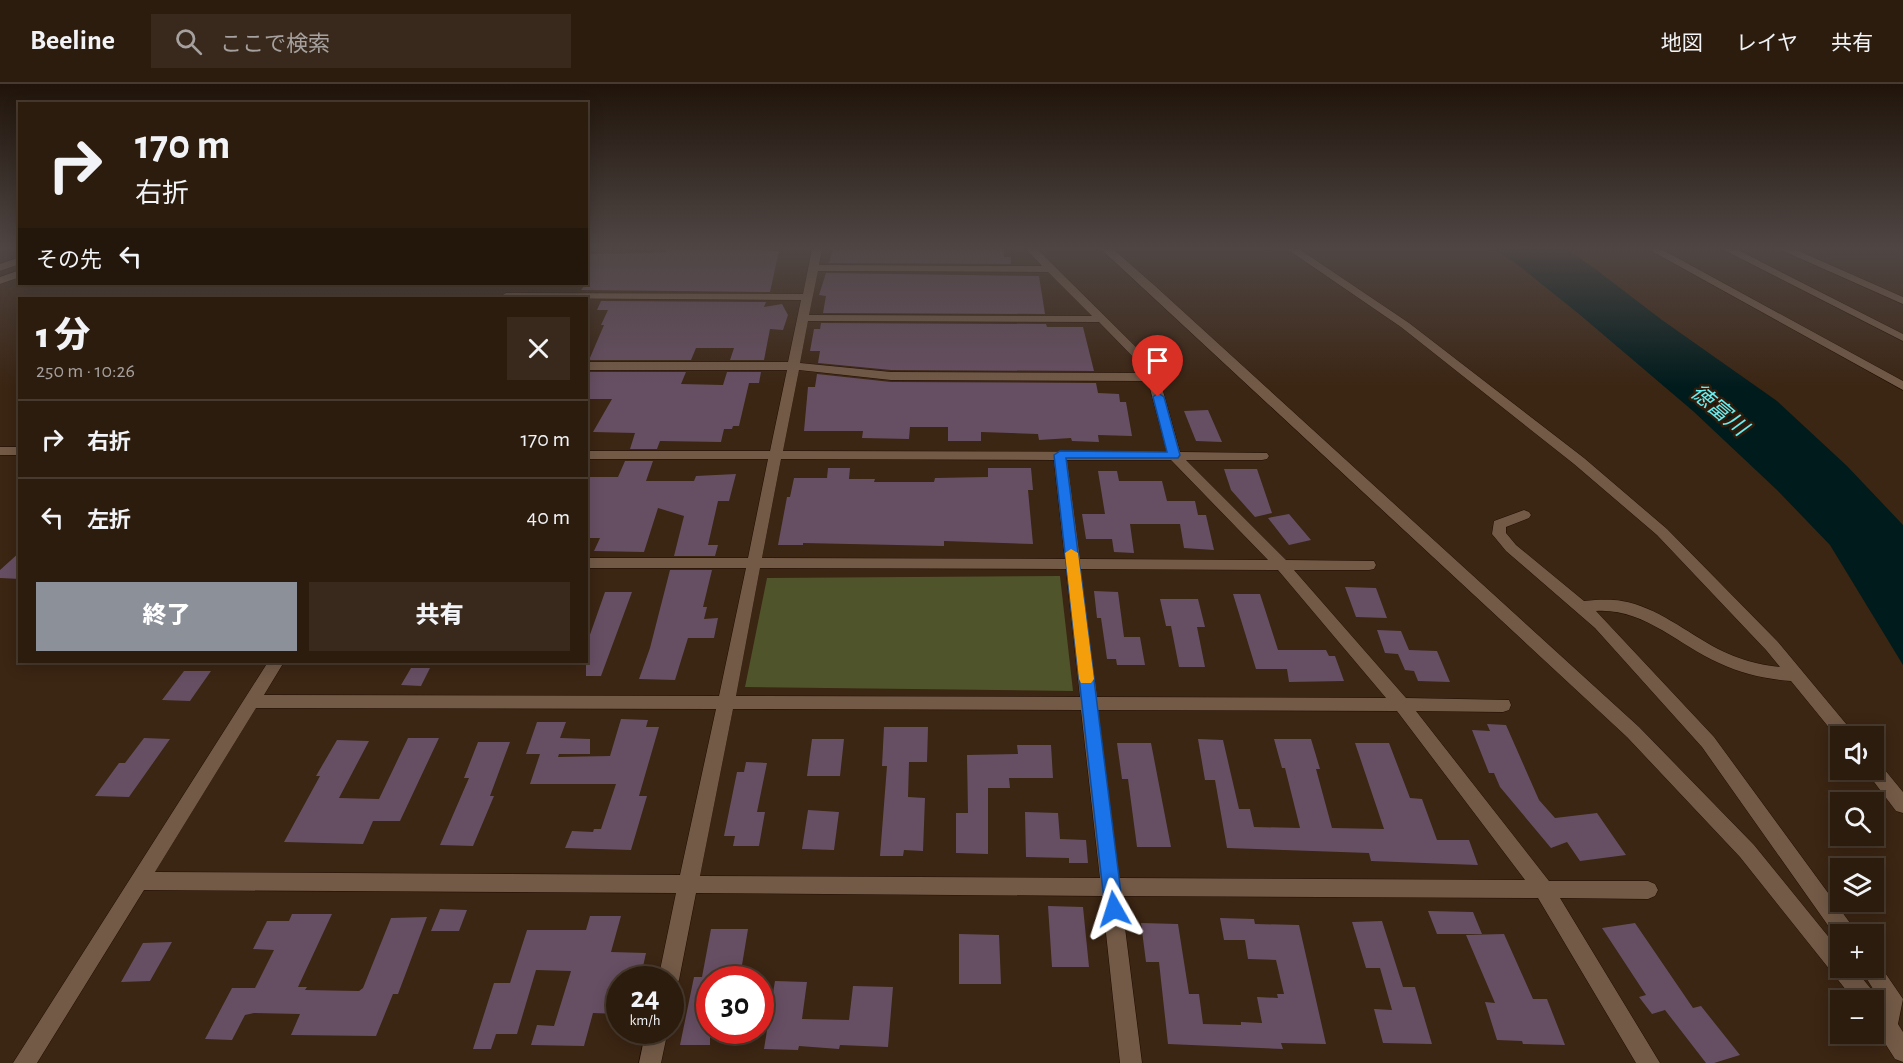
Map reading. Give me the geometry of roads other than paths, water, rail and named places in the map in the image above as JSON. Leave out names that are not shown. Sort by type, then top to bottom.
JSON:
[{"type":"street","points":[[1077,295],[1143,360],[1153,377],[1174,455],[1281,564],[1401,704],[1543,888],[1649,1063]]},
{"type":"street","points":[[1158,295],[1633,732],[1747,852],[1830,954]]},
{"type":"street","points":[[1360,295],[1405,325],[1580,460],[1662,532],[1772,646],[1838,726]]},
{"type":"street","points":[[1736,295],[1903,386]]},
{"type":"street","points":[[1817,295],[1903,338]]},
{"type":"street","points":[[1889,295],[1903,301]]},
{"type":"street","points":[[505,297],[807,297],[755,564],[671,966]]},
{"type":"street","points":[[804,318],[1102,319]]},
{"type":"street","points":[[588,366],[794,366],[891,376],[1153,377]]},
{"type":"street","points":[[0,451],[18,451]]},
{"type":"street","points":[[588,455],[1262,456]]},
{"type":"street","points":[[1060,455],[1131,1063]]},
{"type":"street","points":[[1524,515],[1498,524],[1499,534],[1511,548],[1601,624],[1708,742],[1839,924]]},
{"type":"street","points":[[588,563],[1369,565]]},
{"type":"street","points":[[1581,607],[1609,605],[1631,608],[1723,659],[1762,672],[1796,675]]},
{"type":"street","points":[[24,1063],[275,663]]},
{"type":"street","points":[[252,701],[1503,705]]},
{"type":"street","points":[[1883,780],[1903,805]]},
{"type":"street","points":[[139,881],[1648,890]]},
{"type":"street","points":[[1850,978],[1859,990]]},
{"type":"street","points":[[1877,978],[1892,999],[1884,1010]]},
{"type":"street","points":[[1884,1022],[1903,1051]]},
{"type":"street","points":[[650,1063],[654,1044]]},
{"type":"water","name":"徳富川","points":[[1555,295],[1629,295],[1777,401],[1847,466],[1903,525],[1903,665],[1830,545],[1777,490],[1693,411]]}]
